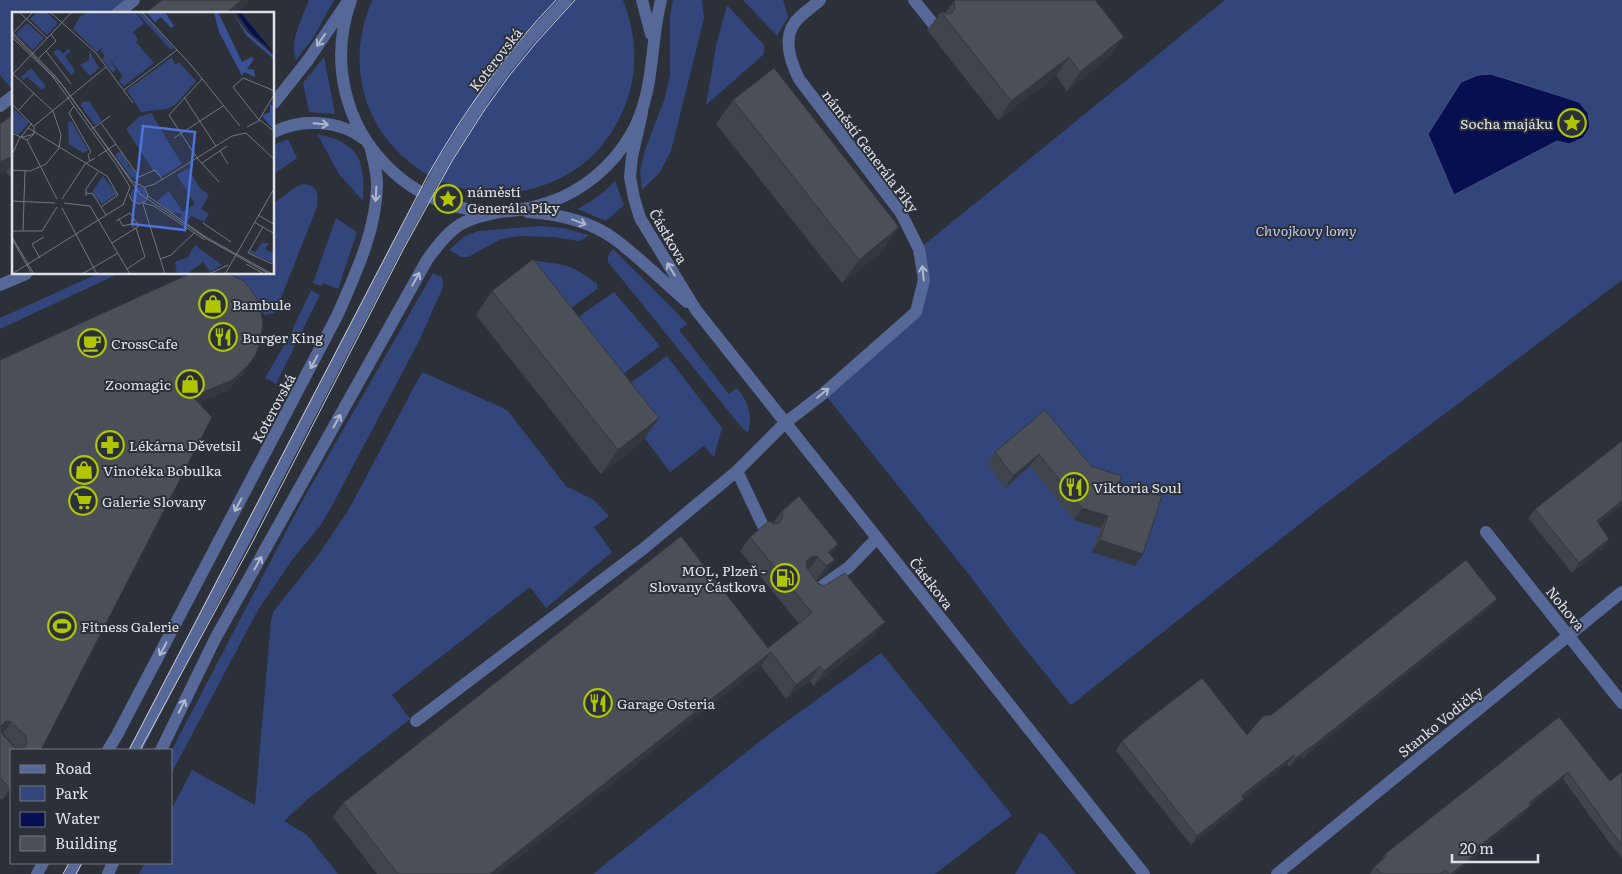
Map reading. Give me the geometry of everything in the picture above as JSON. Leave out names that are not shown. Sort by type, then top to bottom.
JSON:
[{"type":"street","points":[[119,12],[134,0]]},
{"type":"street","points":[[275,102],[308,60],[350,0]]},
{"type":"street","name":"Koterovská","points":[[109,749],[337,316],[361,258],[376,202],[377,182],[368,143],[350,106],[342,78],[342,33],[350,0]]},
{"type":"street","name":"Koterovská","points":[[136,749],[454,144],[488,91],[532,37],[566,0]]},
{"type":"street","name":"Koterovská","points":[[642,0],[652,38],[652,59]]},
{"type":"street","name":"Koterovská","points":[[161,749],[215,639],[427,260],[442,239],[462,223],[476,216],[538,206],[560,198],[582,187],[617,155],[631,135],[642,113],[650,87],[656,19],[661,0]]},
{"type":"street","name":"náměstí Generála Píky","points":[[416,721],[643,549],[737,471],[785,423],[824,393],[916,312],[924,280],[919,249],[913,233],[901,213],[794,70],[789,40],[792,26],[820,0]]},
{"type":"street","points":[[914,0],[934,25]]},
{"type":"street","points":[[0,106],[12,97]]},
{"type":"street","name":"Částkova","points":[[642,113],[632,157],[630,177],[634,198],[640,218],[696,310],[1144,874]]},
{"type":"street","points":[[275,132],[295,125],[327,124],[345,127],[355,132],[368,143]]},
{"type":"street","name":"Koterovská","points":[[368,143],[384,164],[401,179],[426,194],[454,206],[500,212]]},
{"type":"street","name":"Částkova","points":[[514,211],[558,216],[593,228],[615,239],[696,310]]},
{"type":"street","points":[[0,285],[24,275]]},
{"type":"street","points":[[737,471],[765,530]]},
{"type":"street","name":"Nohova","points":[[1486,532],[1622,703]]},
{"type":"street","points":[[804,578],[814,592],[848,567],[878,538]]},
{"type":"street","name":"Stanko Vodičky","points":[[1277,874],[1622,592]]},
{"type":"street","points":[[101,749],[117,735]]},
{"type":"green space","points":[[0,0],[134,0],[119,12],[12,12],[12,90],[0,75]]},
{"type":"green space","points":[[309,0],[334,0],[313,38],[296,60],[294,52],[295,37]]},
{"type":"green space","points":[[372,0],[623,0],[632,29],[634,59],[631,88],[620,117],[607,139],[590,158],[570,173],[547,184],[515,192],[484,192],[453,186],[425,173],[401,154],[381,131],[367,102],[360,70],[360,52],[366,17]]},
{"type":"green space","points":[[673,0],[702,0],[704,18],[671,151],[660,172],[642,190],[640,171],[645,150],[665,98],[670,75],[670,17]]},
{"type":"green space","points":[[743,0],[783,0],[788,17],[777,36]]},
{"type":"green space","name":"Chvojkovy lomy","points":[[1225,0],[1622,0],[1622,280],[1321,507],[1071,705],[824,393],[916,312],[919,249]]},
{"type":"green space","points":[[727,5],[764,45],[764,54],[706,105],[716,46]]},
{"type":"green space","points":[[324,57],[335,114],[309,112],[303,83]]},
{"type":"green space","points":[[317,134],[343,143],[351,148],[357,156],[363,175],[363,201],[339,174]]},
{"type":"green space","points":[[288,139],[297,158],[275,173],[275,145]]},
{"type":"green space","points":[[615,181],[624,205],[606,221],[577,209],[597,197]]},
{"type":"green space","points":[[304,184],[315,189],[318,198],[317,207],[275,313],[265,315],[251,295],[224,275],[275,275],[275,202],[296,187]]},
{"type":"green space","points":[[336,218],[357,232],[338,289],[323,283],[321,286],[313,283]]},
{"type":"green space","points":[[541,226],[563,228],[589,235],[578,241],[555,237],[518,236],[501,239],[468,257],[462,257],[449,250],[465,236],[478,231]]},
{"type":"green space","points":[[613,249],[687,324],[679,330],[729,394],[737,388],[741,393],[747,403],[750,414],[748,433],[608,262],[608,256]]},
{"type":"green space","points":[[534,261],[568,266],[597,284],[597,289],[570,309]]},
{"type":"green space","points":[[433,273],[442,277],[443,287],[419,341],[334,502],[320,526],[292,560],[258,610],[172,772],[172,751],[176,742],[300,505]]},
{"type":"green space","points":[[95,275],[116,275],[0,329],[0,318]]},
{"type":"green space","points":[[311,290],[320,295],[276,384],[265,378],[290,335]]},
{"type":"green space","points":[[614,292],[660,346],[623,374],[577,318]]},
{"type":"green space","points":[[667,356],[722,428],[714,457],[704,446],[670,472],[613,396]]},
{"type":"green space","points":[[422,372],[508,411],[566,486],[594,500],[609,516],[594,527],[612,552],[546,608],[530,587],[392,695],[410,719],[308,799],[284,821],[307,835],[338,874],[139,874],[144,864],[172,864],[172,808],[192,770],[255,805],[273,612],[319,554],[349,509]]},
{"type":"green space","points":[[881,653],[1012,815],[935,874],[593,874],[764,738]]},
{"type":"green space","points":[[1039,833],[1045,835],[1076,874],[1015,874]]},
{"type":"water","points":[[1491,74],[1579,102],[1588,113],[1590,127],[1583,138],[1569,144],[1557,141],[1454,195],[1428,134],[1461,82],[1478,75]]},
{"type":"building","points":[[162,0],[242,0],[227,12],[147,12]]},
{"type":"building","points":[[955,0],[1095,0],[1124,37],[1080,72],[1069,57],[1011,101],[941,12],[952,13],[955,9]]},
{"type":"building","points":[[774,68],[899,227],[859,260],[733,100]]},
{"type":"building","points":[[12,115],[12,157],[0,162],[0,124]]},
{"type":"building","points":[[533,259],[659,418],[618,450],[492,291]]},
{"type":"building","name":"Galerie Slovany","points":[[187,275],[232,275],[245,282],[258,300],[263,322],[256,354],[234,379],[193,397],[212,417],[42,749],[21,749],[27,743],[26,736],[11,722],[6,721],[1,726],[2,734],[16,749],[10,749],[10,788],[0,778],[0,360]]},
{"type":"building","points":[[1045,410],[1091,466],[1122,476],[1119,483],[1162,496],[1143,554],[1100,540],[1108,516],[1082,508],[1039,454],[1013,476],[995,452]]},
{"type":"building","points":[[1622,441],[1622,501],[1597,521],[1609,539],[1579,563],[1535,509]]},
{"type":"building","points":[[799,496],[838,544],[828,552],[835,560],[826,566],[818,557],[813,556],[806,561],[807,568],[818,583],[824,586],[845,573],[885,622],[824,671],[820,666],[796,685],[771,652],[490,874],[398,874],[343,803],[681,536],[768,648],[812,613],[750,537],[769,521],[774,524],[779,523],[783,517],[782,511]]},
{"type":"building","points":[[1466,560],[1497,599],[1310,748],[1296,758],[1294,755],[1241,796],[1244,799],[1197,836],[1122,741],[1202,678],[1247,735],[1263,716],[1271,715]]},
{"type":"building","points":[[1559,717],[1610,781],[1622,772],[1622,845],[1568,772],[1529,803],[1531,805],[1482,844],[1484,847],[1451,874],[1446,870],[1440,874],[1381,874],[1375,866],[1387,856],[1385,854]]},
{"type":"tram line","points":[[130,749],[429,173],[487,82],[520,40],[556,0]]},
{"type":"tram line","points":[[141,749],[253,541],[404,248],[452,161],[485,109],[509,76],[575,0]]},
{"type":"tram line","points":[[63,874],[68,864]]},
{"type":"tram line","points":[[76,874],[81,864]]},
{"type":"place","name":"Socha majáku","points":[[1572,123]]},
{"type":"place","name":"náměstí Generála Píky","points":[[448,199]]},
{"type":"place","name":"Bambule","points":[[213,304]]},
{"type":"place","name":"Burger King","points":[[223,337]]},
{"type":"place","name":"CrossCafe","points":[[92,343]]},
{"type":"place","name":"Zoomagic","points":[[190,384]]},
{"type":"place","name":"Lékárna Děvetsil","points":[[110,445]]},
{"type":"place","name":"Vinotéka Bobulka","points":[[84,470]]},
{"type":"place","name":"Viktoria Soul","points":[[1074,487]]},
{"type":"place","name":"Galerie Slovany","points":[[83,501]]},
{"type":"place","name":"MOL, Plzeň - Slovany Částkova","points":[[785,578]]},
{"type":"place","name":"Fitness Galerie","points":[[62,626]]},
{"type":"place","name":"Garage Osteria","points":[[598,703]]}]
